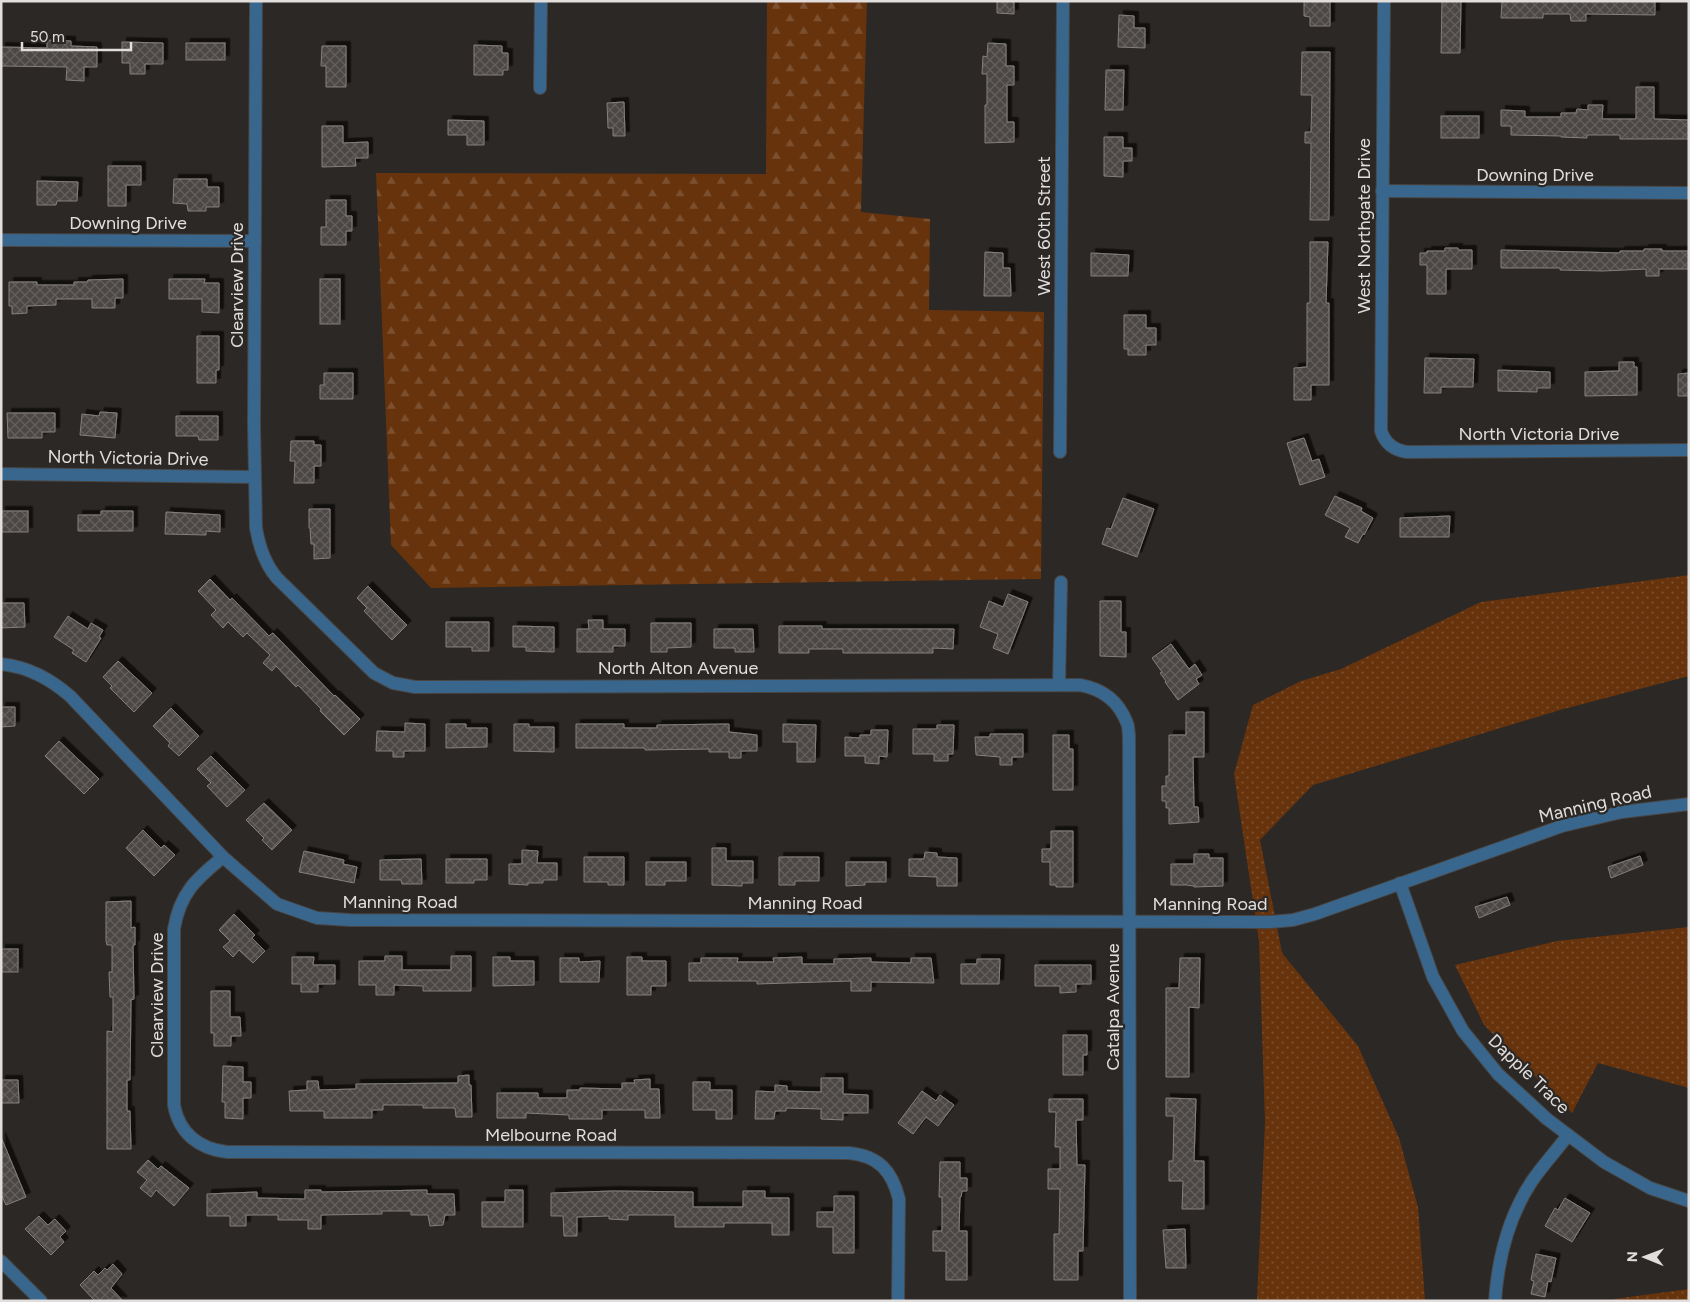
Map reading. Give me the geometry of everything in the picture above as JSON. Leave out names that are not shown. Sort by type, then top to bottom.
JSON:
[{"type":"street","name":"Clearview Drive","points":[[256,1],[255,477],[258,542],[269,567]]},
{"type":"street","points":[[540,88],[541,1]]},
{"type":"street","name":"West 60th Street","points":[[1060,452],[1063,1]]},
{"type":"street","name":"West Northgate Drive","points":[[1384,1],[1381,431],[1383,438],[1392,446]]},
{"type":"street","name":"Downing Drive","points":[[1382,191],[1689,193]]},
{"type":"street","name":"Downing Drive","points":[[1,240],[255,241]]},
{"type":"street","name":"North Victoria Drive","points":[[1392,446],[1397,450],[1407,452],[1689,450]]},
{"type":"street","name":"North Victoria Drive","points":[[1,474],[255,477]]},
{"type":"street","name":"North Alton Avenue","points":[[269,567],[277,578],[374,673],[388,681],[404,686],[1080,685],[1102,692],[1117,704],[1123,714]]},
{"type":"street","points":[[1059,685],[1061,582]]},
{"type":"street","name":"Manning Road","points":[[1,664],[17,666],[37,673],[70,696],[223,857],[277,904],[318,918],[379,920],[1263,922],[1287,920],[1315,914],[1562,826],[1622,812],[1689,804]]},
{"type":"street","name":"Catalpa Avenue","points":[[1123,714],[1129,735],[1130,1301]]},
{"type":"street","name":"Clearview Drive","points":[[198,1143],[190,1137],[180,1124],[174,1105],[174,929],[176,915],[184,895],[198,878],[223,857]]},
{"type":"street","name":"Dapple Trace","points":[[1400,883],[1434,977],[1463,1031],[1498,1074],[1547,1119],[1593,1155],[1626,1176],[1650,1188],[1689,1201]]},
{"type":"street","points":[[1495,1301],[1499,1261],[1516,1209],[1533,1179],[1568,1135]]},
{"type":"street","name":"Melbourne Road","points":[[198,1143],[209,1149],[227,1152],[849,1153],[863,1156],[880,1163],[888,1172],[894,1182],[899,1199],[898,1301]]},
{"type":"street","points":[[1,1261],[41,1301]]},
{"type":"green space","points":[[767,1],[867,1],[861,212],[930,219],[929,310],[1044,312],[1041,579],[431,588],[391,545],[376,173],[766,174]]},
{"type":"green space","points":[[1689,575],[1689,676],[1560,710],[1313,785],[1260,840],[1282,953],[1358,1046],[1399,1138],[1418,1207],[1425,1301],[1257,1301],[1265,1122],[1259,941],[1234,774],[1253,705],[1301,681],[1341,669],[1481,602]]},
{"type":"green space","points":[[1689,927],[1689,1088],[1598,1063],[1572,1113],[1484,1025],[1455,965],[1557,941]]},
{"type":"green space","points":[[1689,1289],[1689,1301],[1614,1301],[1614,1299]]},
{"type":"building","points":[[997,1],[1014,1],[1014,14],[997,13]]},
{"type":"building","points":[[1304,1],[1330,1],[1330,26],[1310,26],[1310,17],[1304,16]]},
{"type":"building","points":[[1442,1],[1461,1],[1460,53],[1441,53]]},
{"type":"building","points":[[1502,1],[1655,1],[1655,15],[1586,14],[1586,21],[1571,21],[1570,14],[1543,14],[1543,18],[1501,18]]},
{"type":"building","points":[[1119,15],[1134,16],[1134,28],[1145,28],[1145,48],[1118,47]]},
{"type":"building","points":[[47,40],[71,41],[71,46],[97,47],[97,67],[84,67],[84,81],[66,80],[67,67],[1,66],[1,47],[47,48]]},
{"type":"building","points":[[122,42],[163,43],[163,64],[145,64],[145,74],[130,74],[130,63],[122,63]]},
{"type":"building","points":[[186,43],[225,43],[225,60],[186,60]]},
{"type":"building","points":[[988,43],[1006,44],[1006,66],[1014,66],[1014,85],[1007,85],[1007,122],[1014,122],[1014,142],[985,143],[987,74],[982,74],[983,56],[987,57]]},
{"type":"building","points":[[474,45],[502,46],[502,53],[508,53],[508,70],[503,70],[503,75],[474,75]]},
{"type":"building","points":[[322,46],[346,46],[346,87],[326,87],[326,66],[321,66]]},
{"type":"building","points":[[1302,52],[1330,52],[1329,220],[1310,220],[1311,143],[1305,143],[1305,132],[1311,132],[1312,95],[1301,95]]},
{"type":"building","points":[[1106,70],[1124,70],[1123,110],[1105,110]]},
{"type":"building","points":[[1636,87],[1654,87],[1654,119],[1689,120],[1689,139],[1620,139],[1620,135],[1587,135],[1587,138],[1511,135],[1511,126],[1501,126],[1501,110],[1525,111],[1525,117],[1561,117],[1561,113],[1576,113],[1577,109],[1588,110],[1588,105],[1603,105],[1602,119],[1636,119]]},
{"type":"building","points":[[624,102],[625,136],[613,136],[613,128],[608,128],[607,103]]},
{"type":"building","points":[[1441,116],[1479,116],[1479,138],[1441,138]]},
{"type":"building","points":[[448,120],[484,121],[484,145],[467,145],[467,135],[448,135]]},
{"type":"building","points":[[322,126],[343,126],[343,143],[368,142],[368,158],[355,158],[356,166],[322,167]]},
{"type":"building","points":[[1104,137],[1123,137],[1123,148],[1132,148],[1132,161],[1123,161],[1123,177],[1104,176]]},
{"type":"building","points":[[108,166],[141,166],[141,185],[126,185],[126,206],[108,206]]},
{"type":"building","points":[[174,179],[207,179],[207,187],[219,187],[219,207],[206,207],[206,211],[188,211],[187,204],[173,203]]},
{"type":"building","points":[[37,181],[78,182],[77,201],[57,201],[56,205],[37,205]]},
{"type":"building","points":[[326,200],[346,200],[346,216],[352,216],[352,231],[346,231],[346,245],[321,245],[321,227],[326,227]]},
{"type":"building","points":[[1310,242],[1328,242],[1326,303],[1329,303],[1329,385],[1311,385],[1311,400],[1294,400],[1294,368],[1307,367],[1307,303],[1310,303]]},
{"type":"building","points":[[1445,248],[1472,250],[1472,269],[1446,269],[1446,294],[1427,294],[1427,265],[1420,265],[1420,253],[1445,251]]},
{"type":"building","points":[[1644,249],[1689,251],[1689,269],[1659,269],[1659,276],[1646,276],[1646,269],[1603,271],[1560,270],[1560,268],[1501,268],[1501,250],[1620,253],[1620,251],[1644,251]]},
{"type":"building","points":[[985,252],[1003,253],[1003,268],[1010,268],[1011,296],[984,296]]},
{"type":"building","points":[[1091,253],[1129,255],[1128,276],[1091,276]]},
{"type":"building","points":[[123,279],[123,298],[115,298],[115,308],[92,308],[92,299],[56,299],[56,305],[27,306],[27,313],[12,314],[12,306],[9,306],[9,282],[37,282],[37,285],[74,285],[74,282],[87,282],[88,280]]},
{"type":"building","points":[[169,279],[205,279],[204,283],[219,283],[219,313],[202,312],[202,299],[169,299]]},
{"type":"building","points":[[320,279],[340,279],[340,324],[320,324]]},
{"type":"building","points":[[1124,315],[1146,315],[1146,328],[1156,328],[1156,345],[1146,345],[1146,355],[1128,355],[1128,349],[1124,349]]},
{"type":"building","points":[[197,336],[219,336],[219,370],[216,370],[216,383],[197,383]]},
{"type":"building","points":[[1425,358],[1474,359],[1473,387],[1441,387],[1441,393],[1424,393]]},
{"type":"building","points":[[1619,362],[1634,362],[1634,367],[1637,367],[1637,395],[1585,396],[1585,372],[1619,371]]},
{"type":"building","points":[[1498,370],[1550,372],[1550,388],[1537,388],[1537,392],[1498,391]]},
{"type":"building","points":[[324,373],[353,373],[353,399],[320,399],[320,385],[324,385]]},
{"type":"building","points":[[1689,373],[1689,396],[1678,396],[1678,374]]},
{"type":"building","points":[[100,412],[117,413],[115,438],[80,435],[82,414],[99,416]]},
{"type":"building","points":[[7,413],[55,413],[55,432],[42,432],[42,438],[8,438]]},
{"type":"building","points":[[176,416],[218,416],[218,440],[199,440],[198,436],[176,436]]},
{"type":"building","points":[[1304,438],[1312,461],[1319,459],[1325,477],[1300,485],[1287,443]]},
{"type":"building","points":[[291,441],[314,441],[314,445],[321,445],[321,466],[314,466],[314,483],[294,483],[295,461],[290,461]]},
{"type":"building","points":[[1335,496],[1362,508],[1361,511],[1373,518],[1358,543],[1345,537],[1350,528],[1325,515]]},
{"type":"building","points":[[1123,498],[1154,509],[1137,557],[1102,544],[1107,528],[1111,529]]},
{"type":"building","points":[[309,509],[330,509],[330,558],[314,559],[314,544],[311,544],[309,528]]},
{"type":"building","points":[[1,511],[28,511],[28,532],[1,532]]},
{"type":"building","points":[[101,511],[133,511],[133,531],[78,531],[78,515],[101,515]]},
{"type":"building","points":[[166,512],[220,515],[220,532],[206,531],[206,535],[165,534]]},
{"type":"building","points":[[1450,516],[1449,537],[1400,537],[1400,518]]},
{"type":"building","points":[[210,579],[230,600],[232,598],[269,636],[273,633],[334,696],[360,719],[344,735],[298,685],[296,687],[276,666],[272,671],[263,663],[270,655],[247,633],[243,637],[228,622],[223,628],[211,615],[216,610],[198,591]]},
{"type":"building","points":[[368,586],[407,625],[392,640],[364,611],[367,608],[357,598]]},
{"type":"building","points":[[1008,594],[1028,602],[1008,654],[993,648],[998,634],[980,627],[989,601],[1003,607]]},
{"type":"building","points":[[1100,601],[1121,601],[1121,632],[1126,632],[1126,657],[1100,656]]},
{"type":"building","points":[[1,603],[24,603],[25,627],[1,628]]},
{"type":"building","points":[[68,616],[88,629],[91,623],[103,630],[99,637],[101,638],[86,662],[72,653],[74,650],[54,637]]},
{"type":"building","points":[[588,620],[603,620],[603,629],[625,629],[625,646],[613,646],[613,652],[577,652],[577,629],[589,629]]},
{"type":"building","points":[[446,622],[489,622],[489,651],[472,651],[472,647],[446,647]]},
{"type":"building","points":[[651,623],[691,623],[691,647],[667,648],[667,652],[651,652]]},
{"type":"building","points":[[513,626],[554,627],[554,652],[526,651],[526,647],[513,647]]},
{"type":"building","points":[[779,626],[822,626],[822,629],[954,629],[953,649],[933,648],[933,653],[843,653],[843,649],[809,649],[809,653],[779,653]]},
{"type":"building","points":[[714,629],[753,629],[754,652],[735,652],[735,648],[714,648]]},
{"type":"building","points":[[1171,644],[1189,669],[1195,664],[1202,675],[1196,679],[1199,684],[1178,700],[1165,682],[1160,673],[1162,672],[1152,658]]},
{"type":"building","points":[[118,661],[152,693],[134,712],[110,688],[112,686],[103,677]]},
{"type":"building","points":[[1,707],[15,707],[15,726],[1,727]]},
{"type":"building","points":[[171,708],[199,736],[179,756],[168,746],[170,743],[153,726]]},
{"type":"building","points":[[1186,712],[1204,712],[1204,757],[1193,757],[1194,807],[1198,807],[1199,822],[1169,824],[1169,808],[1166,808],[1166,801],[1162,801],[1162,786],[1166,786],[1166,776],[1169,776],[1169,735],[1186,735]]},
{"type":"building","points":[[405,723],[425,724],[425,751],[404,751],[404,757],[393,757],[393,751],[376,751],[377,731],[405,732]]},
{"type":"building","points":[[446,724],[466,724],[466,728],[487,728],[487,747],[446,748]]},
{"type":"building","points":[[514,724],[529,724],[529,727],[554,727],[554,752],[514,751]]},
{"type":"building","points":[[576,724],[624,724],[624,728],[657,728],[657,725],[729,724],[729,732],[757,735],[757,751],[741,751],[741,758],[729,758],[729,752],[709,752],[709,749],[576,748]]},
{"type":"building","points":[[783,724],[816,725],[815,762],[797,762],[797,742],[783,742]]},
{"type":"building","points":[[937,725],[954,725],[953,754],[948,754],[948,761],[934,761],[934,754],[913,754],[913,729],[937,729]]},
{"type":"building","points":[[871,730],[888,730],[887,757],[879,756],[879,764],[865,763],[865,756],[845,756],[845,737],[860,738],[860,735],[871,735]]},
{"type":"building","points":[[990,734],[1023,734],[1023,757],[1012,757],[1012,765],[1000,765],[1000,757],[976,755],[975,737],[990,737]]},
{"type":"building","points":[[1053,735],[1069,735],[1069,749],[1073,749],[1073,790],[1053,790]]},
{"type":"building","points":[[59,741],[99,779],[84,794],[45,756]]},
{"type":"building","points":[[211,756],[245,790],[227,807],[207,786],[211,783],[197,769]]},
{"type":"building","points":[[264,803],[292,830],[272,850],[262,840],[264,838],[246,820]]},
{"type":"building","points":[[143,830],[161,848],[164,845],[175,855],[154,876],[126,848]]},
{"type":"building","points":[[1051,831],[1073,831],[1073,887],[1050,885],[1050,862],[1042,862],[1042,849],[1051,849]]},
{"type":"building","points":[[712,848],[726,848],[726,861],[753,861],[753,883],[742,883],[742,886],[712,885]]},
{"type":"building","points":[[522,850],[538,851],[537,863],[557,863],[557,880],[543,880],[543,883],[528,883],[528,885],[509,884],[509,864],[522,864]]},
{"type":"building","points":[[304,851],[344,860],[343,864],[357,867],[354,883],[299,872]]},
{"type":"building","points":[[925,852],[937,853],[937,857],[957,858],[957,886],[937,886],[937,877],[909,876],[909,859],[924,859]]},
{"type":"building","points":[[1194,854],[1209,854],[1209,858],[1223,858],[1223,886],[1194,887],[1171,885],[1171,864],[1194,864]]},
{"type":"building","points":[[1640,856],[1643,865],[1611,878],[1608,867]]},
{"type":"building","points":[[584,857],[624,857],[624,885],[608,885],[608,882],[584,882]]},
{"type":"building","points":[[779,857],[819,857],[819,881],[795,881],[795,885],[779,885]]},
{"type":"building","points":[[421,859],[422,884],[402,884],[401,880],[380,880],[380,860]]},
{"type":"building","points":[[446,859],[487,859],[487,880],[474,880],[474,883],[446,883]]},
{"type":"building","points":[[646,862],[686,862],[686,881],[665,881],[665,885],[646,885]]},
{"type":"building","points":[[846,862],[886,862],[886,882],[865,882],[865,885],[846,886]]},
{"type":"building","points":[[1507,897],[1510,905],[1479,918],[1475,907]]},
{"type":"building","points":[[131,901],[131,928],[135,927],[135,945],[133,945],[134,999],[131,1000],[130,1080],[127,1080],[127,1111],[130,1111],[131,1149],[107,1149],[107,1031],[113,1032],[113,997],[110,997],[109,972],[112,972],[112,945],[107,945],[106,941],[106,902]]},
{"type":"building","points":[[234,914],[255,935],[252,938],[265,951],[253,963],[239,950],[233,957],[223,947],[230,941],[219,930]]},
{"type":"building","points":[[1,949],[18,949],[18,972],[1,972]]},
{"type":"building","points":[[385,956],[402,956],[402,970],[451,970],[451,956],[471,956],[471,991],[423,991],[423,986],[394,985],[394,995],[376,995],[376,985],[359,985],[359,961],[385,961]]},
{"type":"building","points":[[292,957],[314,957],[313,965],[335,965],[335,984],[318,984],[318,992],[301,992],[301,984],[292,984]]},
{"type":"building","points":[[493,957],[510,957],[510,961],[534,961],[534,985],[493,986]]},
{"type":"building","points":[[627,957],[642,957],[642,961],[666,961],[666,986],[651,986],[651,995],[627,995]]},
{"type":"building","points":[[802,957],[802,964],[834,964],[834,959],[871,958],[871,962],[911,963],[911,958],[931,958],[934,983],[871,982],[871,991],[851,991],[851,981],[757,984],[757,981],[689,981],[689,963],[701,963],[701,958],[738,958],[737,962],[774,962],[773,958]]},
{"type":"building","points":[[560,958],[579,958],[579,962],[600,961],[599,982],[560,982]]},
{"type":"building","points":[[1180,958],[1200,958],[1199,1008],[1189,1007],[1189,1077],[1166,1077],[1166,988],[1179,988]]},
{"type":"building","points":[[977,959],[1000,959],[999,984],[961,984],[961,964],[977,964]]},
{"type":"building","points":[[1035,965],[1091,965],[1091,984],[1076,984],[1076,992],[1060,993],[1060,986],[1035,986]]},
{"type":"building","points":[[211,991],[230,991],[230,1017],[240,1017],[241,1036],[231,1036],[231,1046],[214,1046],[214,1033],[211,1033]]},
{"type":"building","points":[[1063,1035],[1087,1035],[1087,1055],[1083,1055],[1083,1075],[1063,1075]]},
{"type":"building","points":[[223,1066],[243,1067],[243,1082],[251,1082],[251,1098],[243,1098],[243,1119],[225,1118],[225,1102],[222,1102]]},
{"type":"building","points":[[469,1075],[472,1117],[456,1117],[455,1108],[423,1108],[423,1105],[383,1105],[383,1110],[372,1110],[372,1118],[324,1118],[324,1111],[290,1111],[289,1091],[307,1090],[307,1081],[318,1081],[319,1090],[356,1089],[356,1084],[458,1083],[458,1076]]},
{"type":"building","points":[[821,1078],[843,1078],[843,1094],[868,1095],[868,1113],[843,1113],[843,1120],[821,1119],[821,1109],[786,1108],[786,1111],[775,1111],[774,1119],[755,1119],[756,1091],[775,1092],[775,1085],[787,1086],[787,1091],[821,1092]]},
{"type":"building","points":[[650,1079],[650,1089],[659,1089],[660,1118],[645,1118],[645,1110],[602,1110],[602,1119],[569,1119],[569,1115],[526,1113],[526,1118],[497,1118],[497,1093],[538,1093],[538,1098],[567,1098],[567,1090],[580,1090],[580,1088],[622,1089],[622,1083],[635,1083],[634,1080]]},
{"type":"building","points":[[1,1080],[18,1080],[19,1103],[1,1103]]},
{"type":"building","points":[[693,1082],[710,1082],[710,1090],[732,1090],[732,1119],[716,1119],[716,1110],[693,1110]]},
{"type":"building","points":[[922,1091],[936,1101],[940,1095],[954,1105],[938,1126],[926,1117],[913,1134],[898,1123]]},
{"type":"building","points":[[1166,1098],[1196,1099],[1194,1161],[1204,1161],[1204,1209],[1182,1209],[1183,1181],[1169,1181],[1169,1161],[1173,1161],[1174,1116],[1166,1116]]},
{"type":"building","points":[[1049,1099],[1083,1099],[1083,1120],[1076,1120],[1077,1165],[1085,1165],[1083,1251],[1078,1251],[1078,1280],[1054,1280],[1054,1234],[1059,1234],[1060,1189],[1048,1189],[1048,1169],[1060,1169],[1060,1147],[1055,1147],[1056,1112],[1049,1112]]},
{"type":"building","points":[[1,1137],[26,1197],[6,1205],[1,1194]]},
{"type":"building","points":[[148,1160],[158,1169],[161,1166],[189,1188],[174,1206],[156,1190],[151,1197],[140,1188],[147,1180],[137,1172]]},
{"type":"building","points":[[940,1162],[960,1162],[960,1178],[967,1178],[967,1191],[962,1191],[960,1197],[959,1231],[967,1231],[967,1280],[946,1280],[946,1251],[933,1251],[933,1231],[942,1231],[942,1197],[939,1197]]},
{"type":"building","points":[[305,1190],[321,1190],[321,1192],[427,1190],[427,1194],[454,1194],[455,1215],[445,1215],[443,1225],[430,1226],[428,1215],[411,1215],[411,1211],[382,1211],[382,1214],[321,1215],[321,1229],[308,1229],[308,1220],[278,1220],[278,1215],[246,1215],[246,1226],[230,1226],[230,1216],[207,1216],[207,1194],[257,1192],[257,1198],[305,1199]]},
{"type":"building","points":[[505,1190],[523,1190],[523,1227],[482,1227],[482,1202],[505,1202]]},
{"type":"building","points":[[614,1191],[693,1192],[693,1207],[743,1207],[743,1191],[765,1191],[765,1198],[789,1198],[789,1235],[772,1235],[772,1223],[724,1223],[724,1227],[675,1227],[675,1215],[628,1215],[628,1220],[609,1219],[609,1216],[577,1217],[577,1236],[564,1236],[563,1216],[551,1216],[551,1193]]},
{"type":"building","points":[[834,1196],[854,1196],[854,1253],[833,1253],[833,1227],[817,1227],[817,1212],[834,1212]]},
{"type":"building","points":[[1565,1198],[1590,1213],[1572,1242],[1545,1226],[1555,1208],[1558,1210]]},
{"type":"building","points":[[39,1216],[48,1225],[55,1219],[66,1231],[60,1237],[64,1242],[51,1255],[25,1229]]},
{"type":"building","points":[[1185,1229],[1186,1268],[1166,1268],[1163,1230]]},
{"type":"building","points":[[1536,1254],[1556,1258],[1551,1282],[1548,1281],[1545,1297],[1531,1294],[1534,1281],[1531,1280]]},
{"type":"building","points":[[113,1264],[122,1274],[111,1288],[123,1301],[95,1301],[80,1285],[94,1271],[98,1275],[105,1268],[107,1270]]}]
